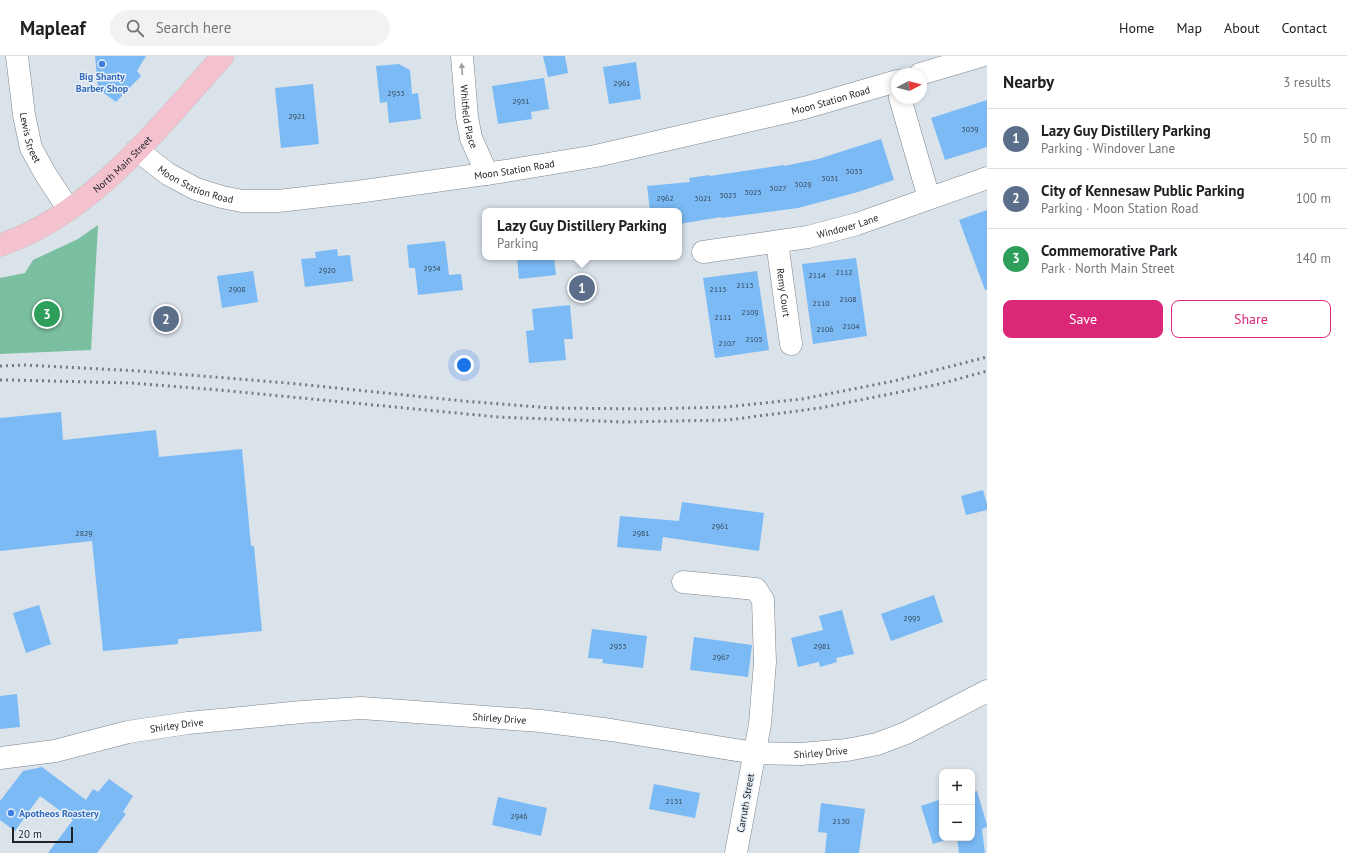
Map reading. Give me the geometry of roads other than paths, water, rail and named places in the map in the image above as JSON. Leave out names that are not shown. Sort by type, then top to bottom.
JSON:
[{"type":"main road","name":"North Main Street","points":[[0,245],[20,238],[43,226],[69,210],[88,195],[164,123],[223,56]]},
{"type":"street","name":"Lewis Street","points":[[17,56],[24,115],[31,148],[46,175],[69,210]]},
{"type":"street","name":"Whitfield Place","points":[[462,56],[467,117],[471,138],[487,174]]},
{"type":"street","points":[[927,72],[981,56]]},
{"type":"street","name":"Moon Station Road","points":[[137,150],[168,174],[196,189],[242,201],[278,201],[358,192],[487,174],[596,156],[891,88]]},
{"type":"street","points":[[902,104],[929,198]]},
{"type":"street","name":"Windover Lane","points":[[703,252],[808,237],[857,224],[987,178]]},
{"type":"street","name":"Remy Court","points":[[777,242],[791,344]]},
{"type":"street","name":"Carruth Street","points":[[683,582],[756,589],[763,600],[765,662],[760,724],[736,853]]},
{"type":"street","name":"Shirley Drive","points":[[0,758],[55,751],[128,732],[188,723],[361,708],[541,721],[611,730],[755,753],[802,754],[847,750],[877,744],[906,733],[987,691]]},
{"type":"railway","points":[[0,366],[24,365],[140,371],[288,383],[463,401],[552,408],[646,409],[726,407],[802,399],[894,381],[987,357]]},
{"type":"railway","points":[[0,380],[131,383],[498,417],[623,422],[728,420],[820,408],[940,384],[987,371]]},
{"type":"place","name":"Big Shanty Barber Shop","points":[[102,64]]},
{"type":"place","name":"Lazy Guy Distillery Parking","points":[[582,288]]},
{"type":"place","name":"Commemorative Park","points":[[47,314]]},
{"type":"place","name":"City of Kennesaw Public Parking","points":[[166,319]]},
{"type":"place","name":"Apotheos Roastery","points":[[11,813]]}]
